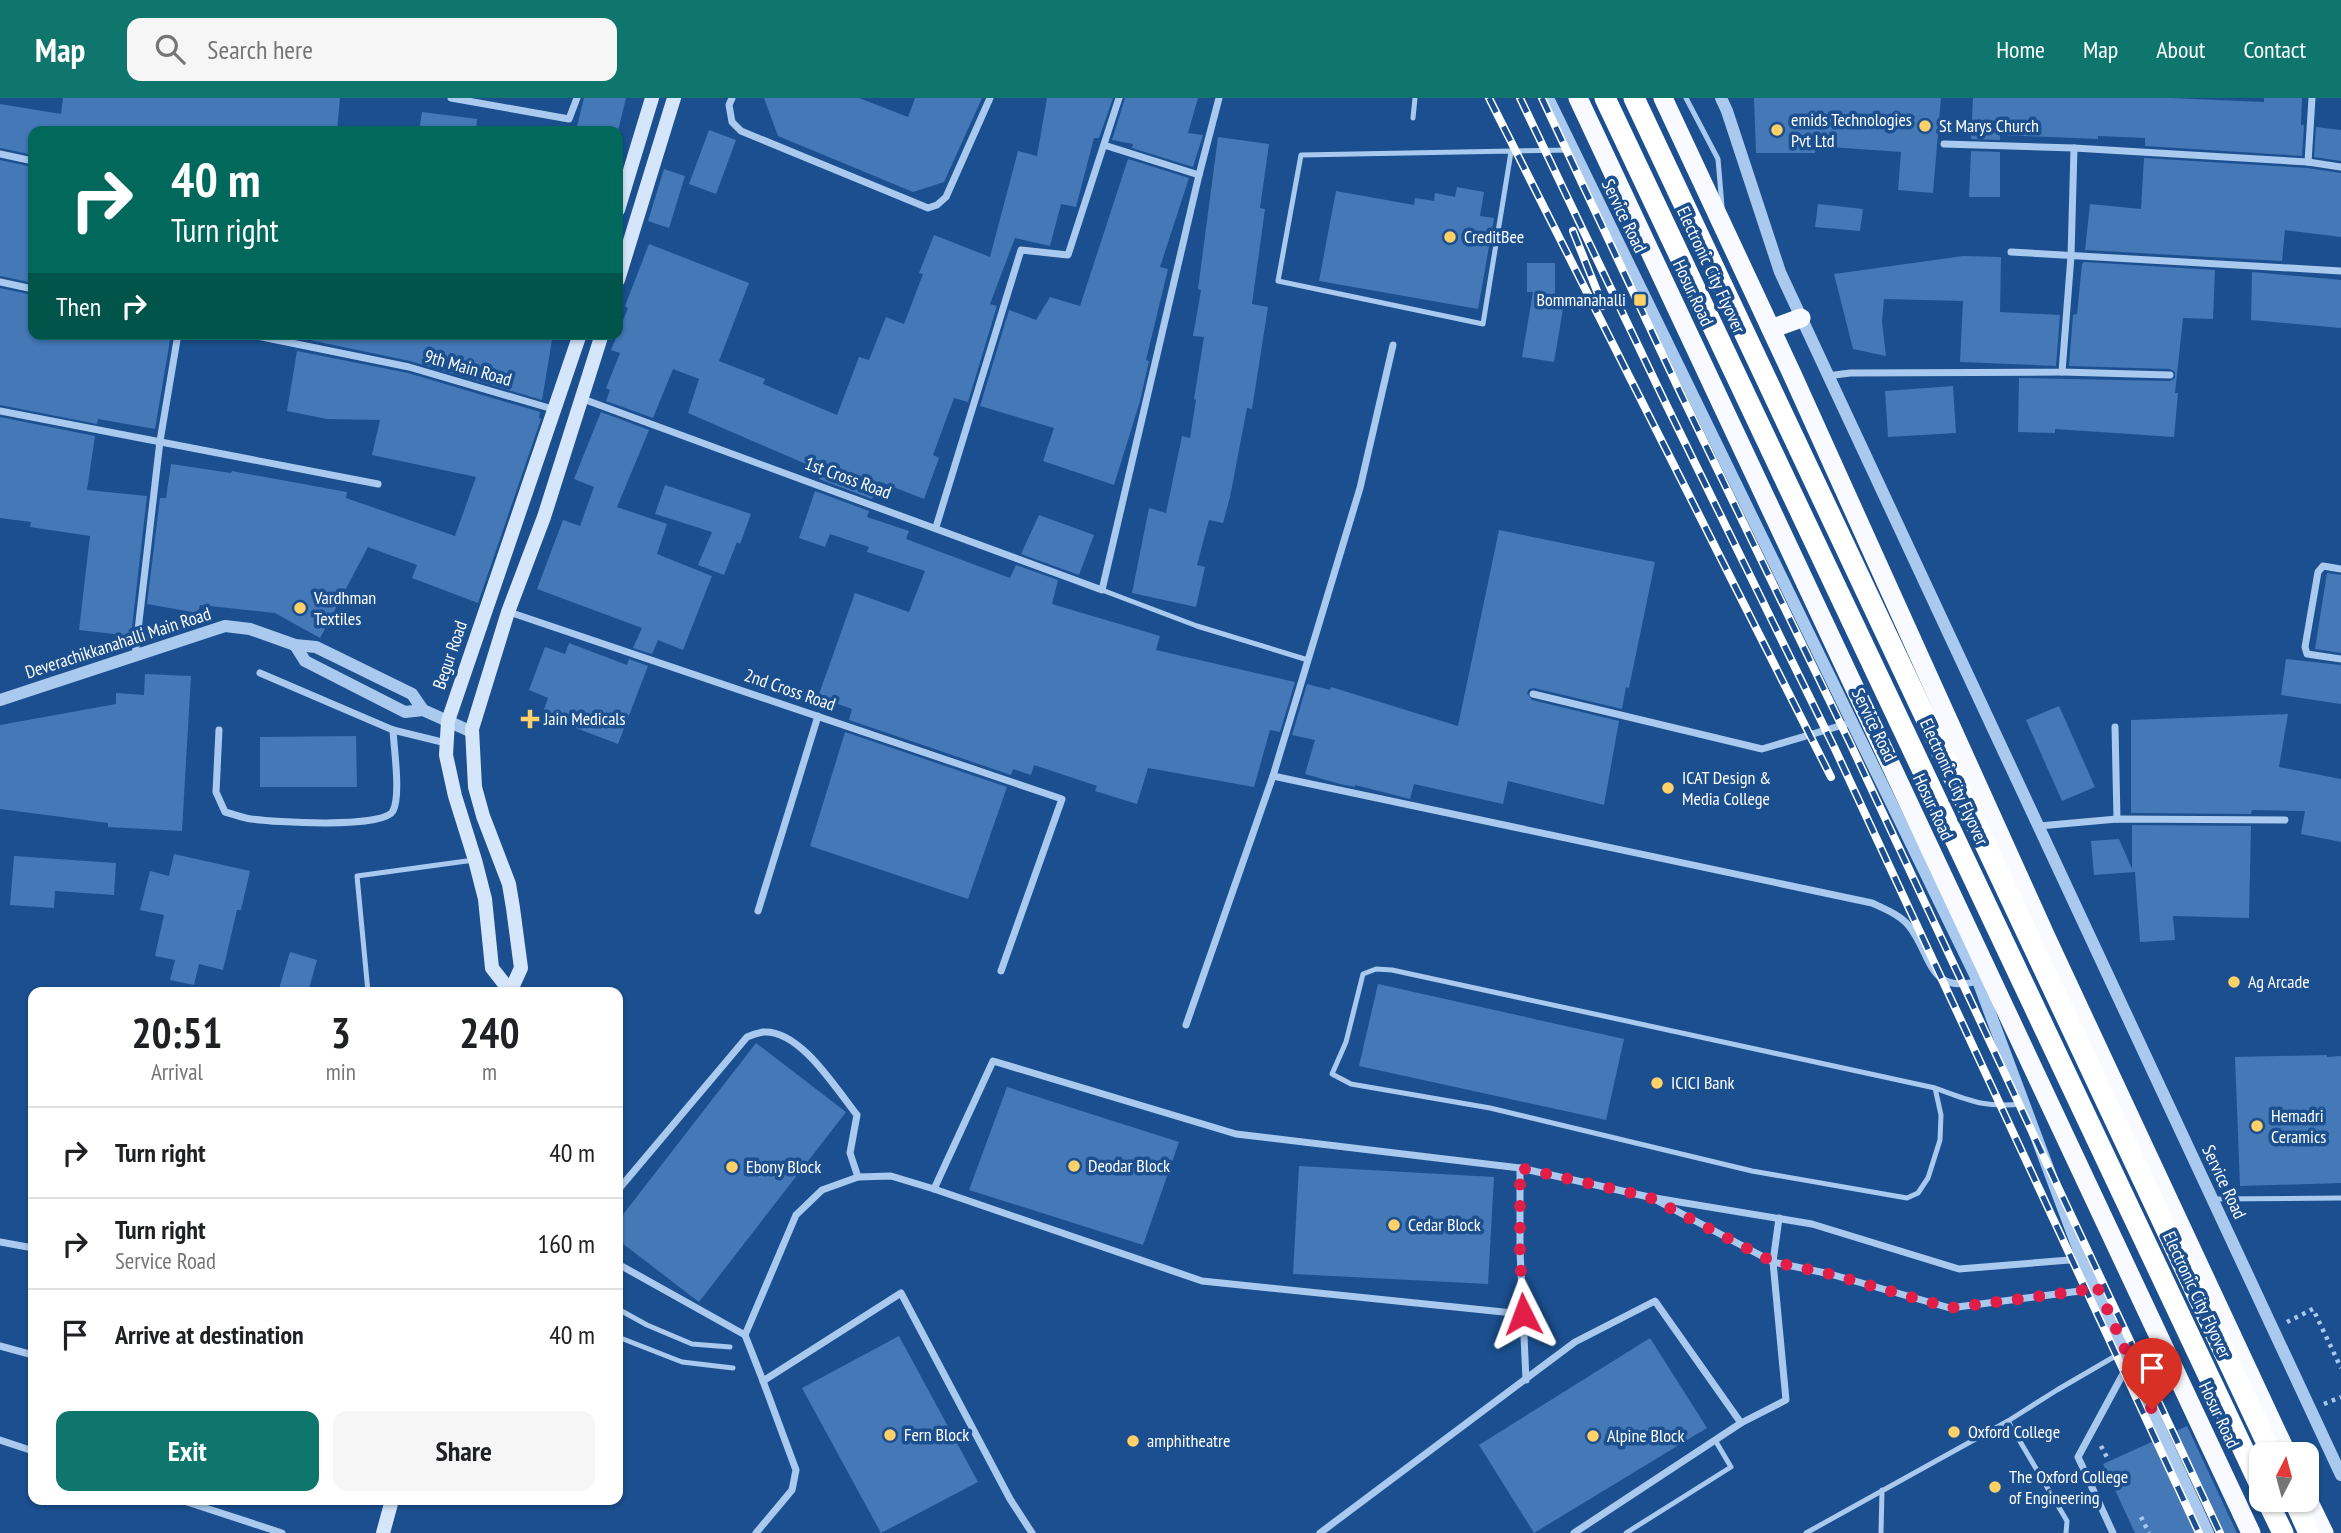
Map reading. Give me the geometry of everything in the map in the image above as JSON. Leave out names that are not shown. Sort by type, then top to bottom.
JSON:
[{"type":"highway","name":"Hosur Road","points":[[1578,98],[2251,1533]]},
{"type":"highway","name":"Electronic City Flyover","points":[[1605,98],[2249,1461]]},
{"type":"highway","name":"Electronic City Flyover","points":[[1634,98],[2267,1442]]},
{"type":"highway","points":[[1663,98],[1771,329],[2046,937],[2281,1442]]},
{"type":"highway","points":[[1771,329],[1801,318]]},
{"type":"highway","points":[[2122,1258],[2183,1231]]},
{"type":"highway","points":[[2273,1512],[2283,1533]]},
{"type":"highway","points":[[2299,1512],[2309,1533]]},
{"type":"highway","points":[[2314,1512],[2324,1533]]},
{"type":"main road","points":[[623,194],[652,98]]},
{"type":"main road","points":[[623,264],[674,98]]},
{"type":"main road","name":"Begur Road","points":[[507,987],[492,968],[488,920],[475,860],[455,796],[446,755],[447,721],[578,340]]},
{"type":"main road","name":"Begur Road","points":[[512,987],[521,968],[513,908],[509,884],[475,787],[472,732],[508,612],[544,517],[600,340]]},
{"type":"main road","points":[[383,1533],[391,1505]]},
{"type":"street","points":[[450,98],[569,119],[577,98]]},
{"type":"street","points":[[732,98],[729,105],[730,117],[741,131],[928,208],[937,205],[946,197],[990,98]]},
{"type":"street","points":[[936,527],[1021,250],[1068,255],[1119,98]]},
{"type":"street","points":[[1102,590],[1219,98]]},
{"type":"street","name":"Service Road","points":[[1548,98],[1978,981],[2082,1259],[2096,1284],[2208,1533]]},
{"type":"street","name":"Service Road","points":[[1721,98],[1780,272],[2341,1475]]},
{"type":"street","points":[[2308,162],[2312,98]]},
{"type":"street","points":[[1944,144],[2074,148],[2308,162],[2341,167]]},
{"type":"street","points":[[1104,145],[1199,174]]},
{"type":"street","points":[[2062,372],[2071,256],[2074,148]]},
{"type":"street","points":[[0,154],[28,160]]},
{"type":"street","points":[[2011,252],[2341,271]]},
{"type":"street","points":[[0,282],[28,288]]},
{"type":"street","points":[[135,656],[160,441],[177,340]]},
{"type":"street","name":"9th Main Road","points":[[276,340],[409,367],[556,410]]},
{"type":"street","points":[[1186,1025],[1273,776],[1360,488],[1393,345]]},
{"type":"street","points":[[1827,376],[1850,373],[2062,372],[2170,375]]},
{"type":"street","name":"1st Cross Road","points":[[583,399],[1102,590]]},
{"type":"street","points":[[0,411],[378,484]]},
{"type":"street","points":[[2341,569],[2323,566],[2318,572],[2305,647],[2307,654],[2341,659]]},
{"type":"street","name":"2nd Cross Road","points":[[508,612],[1062,799],[1001,971]]},
{"type":"street","name":"Deverachikkanahalli Main Road","points":[[0,700],[225,626],[250,629],[295,645],[316,647],[412,694],[423,710],[472,732]]},
{"type":"street","points":[[295,645],[305,661],[405,712],[423,710]]},
{"type":"street","points":[[260,673],[393,730],[446,743]]},
{"type":"street","points":[[1533,694],[1762,749],[1853,722]]},
{"type":"street","points":[[758,911],[818,716]]},
{"type":"street","points":[[2115,727],[2117,819]]},
{"type":"street","points":[[219,730],[216,792],[225,812],[251,819],[355,823],[383,819],[392,812],[396,800],[393,730]]},
{"type":"street","points":[[1273,776],[1872,903],[1894,914],[1910,927],[1938,975],[1954,985],[1961,986],[1978,981]]},
{"type":"street","points":[[2039,826],[2117,819],[2285,820]]},
{"type":"street","points":[[623,1184],[747,1037],[764,1032],[777,1034],[801,1046],[857,1115],[850,1153],[858,1177]]},
{"type":"street","points":[[934,1189],[993,1061],[1236,1134],[1520,1168],[1649,1197],[1812,1224],[1959,1269],[2082,1259]]},
{"type":"street","points":[[1520,1168],[1520,1251],[1526,1380]]},
{"type":"street","points":[[745,1335],[796,1215],[822,1190],[858,1177],[891,1176],[1202,1280],[1523,1314]]},
{"type":"street","points":[[1649,1197],[1773,1262],[1830,1274],[1950,1308],[2080,1291],[2096,1284]]},
{"type":"street","points":[[1574,1533],[1741,1423],[1786,1401],[1773,1262],[1779,1219]]},
{"type":"street","points":[[0,1242],[28,1247]]},
{"type":"street","points":[[623,1267],[745,1335],[796,1470],[792,1490],[757,1533]]},
{"type":"street","points":[[763,1381],[901,1293],[1010,1499],[1032,1533]]},
{"type":"street","points":[[1320,1533],[1575,1342],[1656,1301],[1741,1423]]},
{"type":"street","points":[[0,1346],[28,1354]]},
{"type":"street","points":[[2113,1533],[2078,1457],[2127,1356]]},
{"type":"street","points":[[0,1440],[28,1449]]},
{"type":"street","points":[[196,1505],[282,1533]]},
{"type":"lane","points":[[1413,118],[1415,98]]},
{"type":"lane","points":[[1686,98],[1718,159],[1725,230]]},
{"type":"lane","points":[[1511,152],[1483,324],[1278,281],[1301,155],[1571,150]]},
{"type":"lane","points":[[1102,590],[1198,626],[1308,660]]},
{"type":"lane","points":[[368,987],[357,876],[475,860]]},
{"type":"lane","points":[[1935,1088],[1941,1115],[1940,1140],[1928,1178],[1918,1194],[1907,1198],[1752,1171],[1490,1108],[1351,1084],[1332,1074],[1346,1042],[1363,974],[1376,969],[1392,970],[1935,1088],[1979,1104],[1998,1107],[2023,1104]]},
{"type":"lane","points":[[2212,1199],[2341,1198]]},
{"type":"lane","points":[[623,1312],[692,1344],[730,1347]]},
{"type":"lane","points":[[623,1339],[682,1362],[733,1367]]},
{"type":"lane","points":[[1806,1533],[2008,1421],[2057,1390],[2127,1356]]},
{"type":"lane","points":[[2008,1421],[2067,1521],[2066,1533]]},
{"type":"lane","points":[[1626,1533],[1731,1467],[1715,1440]]},
{"type":"lane","points":[[1881,1533],[1882,1490]]},
{"type":"path","points":[[2313,1309],[2341,1368]]},
{"type":"path","points":[[2141,1517],[2149,1533]]},
{"type":"building","points":[[63,98],[340,98],[337,126],[28,126],[28,154],[0,148],[0,104],[61,114]]},
{"type":"building","points":[[584,98],[626,98],[619,126],[577,126]]},
{"type":"building","points":[[764,98],[859,98],[908,117],[915,98],[982,98],[944,182],[913,192],[778,136]]},
{"type":"building","points":[[1047,98],[1113,98],[1099,138],[1094,138],[1076,207],[1061,204],[1050,246],[1015,238],[990,304],[997,306],[968,402],[954,398],[933,455],[939,458],[924,499],[878,481],[872,499],[819,479],[822,471],[688,413],[699,379],[673,369],[653,418],[606,401],[610,390],[606,388],[620,353],[611,350],[615,340],[623,340],[623,320],[628,308],[625,306],[649,244],[749,283],[719,361],[765,379],[763,384],[837,415],[859,357],[869,360],[886,317],[904,324],[934,235],[990,257],[1018,151],[1037,156]]},
{"type":"building","points":[[1125,98],[1198,98],[1188,133],[1203,135],[1193,167],[1132,148],[1133,144],[1112,140]]},
{"type":"building","points":[[1754,98],[1941,98],[1933,193],[1898,190],[1901,152],[1816,146],[1815,153],[1756,153]]},
{"type":"building","points":[[1973,98],[2172,98],[2264,102],[2264,98],[2302,98],[2302,156],[2145,146],[2145,138],[2000,135],[2000,140],[1971,139]]},
{"type":"building","points":[[422,112],[477,119],[476,126],[420,126]]},
{"type":"building","points":[[2316,127],[2341,130],[2341,161],[2314,157]]},
{"type":"building","points":[[709,130],[736,140],[716,194],[689,184]]},
{"type":"building","points":[[1218,137],[1269,144],[1260,208],[1265,209],[1252,304],[1268,307],[1252,409],[1247,408],[1223,523],[1209,520],[1197,565],[1205,567],[1196,607],[1132,593],[1149,508],[1166,513],[1182,436],[1190,438],[1204,337],[1193,336],[1201,290],[1198,289]]},
{"type":"building","points":[[1971,151],[2000,152],[2000,197],[1969,197]]},
{"type":"building","points":[[2144,158],[2307,168],[2341,173],[2341,237],[2285,230],[2282,261],[2085,250],[2090,204],[2141,209]]},
{"type":"building","points":[[1128,159],[1189,178],[1160,267],[1168,269],[1146,360],[1149,361],[1140,401],[1114,485],[1043,461],[1054,428],[980,406],[1009,310],[1036,320],[1050,297],[1080,306]]},
{"type":"building","points":[[0,160],[28,166],[28,282],[0,276]]},
{"type":"building","points":[[664,169],[685,176],[669,228],[648,221]]},
{"type":"building","points":[[1457,187],[1484,192],[1480,216],[1494,218],[1478,309],[1319,281],[1336,191],[1414,205],[1415,198],[1434,201],[1435,193],[1455,197]]},
{"type":"building","points":[[1818,204],[1863,209],[1860,231],[1815,227]]},
{"type":"building","points":[[1963,256],[2001,257],[2000,312],[2060,315],[2056,366],[1960,362],[1963,301],[1884,299],[1882,322],[1886,356],[1853,349],[1834,274]]},
{"type":"building","points":[[2084,262],[2215,270],[2213,319],[2183,318],[2175,393],[2178,393],[2174,437],[2055,429],[2055,433],[2018,432],[2019,378],[2170,381],[2175,378],[2175,372],[2170,369],[2069,366],[2073,315],[2077,314]]},
{"type":"building","points":[[1527,263],[1555,263],[1555,307],[1563,309],[1554,362],[1522,357],[1533,292],[1527,292]]},
{"type":"building","points":[[2252,272],[2341,280],[2341,328],[2251,320]]},
{"type":"building","points":[[0,288],[28,294],[28,340],[170,340],[155,429],[98,419],[97,424],[0,405]]},
{"type":"building","points":[[310,340],[552,340],[542,400],[410,361]]},
{"type":"building","points":[[297,351],[408,373],[540,412],[541,419],[478,603],[412,578],[417,565],[368,547],[320,638],[275,613],[200,605],[198,613],[147,604],[160,498],[166,498],[171,464],[231,473],[232,471],[347,492],[346,498],[455,536],[476,477],[372,455],[380,420],[327,419],[287,411]]},
{"type":"building","points":[[1953,386],[1956,433],[1888,437],[1885,391]]},
{"type":"building","points":[[601,412],[649,430],[617,507],[667,524],[657,554],[712,576],[683,650],[658,640],[652,654],[633,648],[642,628],[537,589],[563,520],[580,526],[594,487],[574,479]]},
{"type":"building","points":[[0,417],[95,436],[87,490],[147,496],[131,636],[79,630],[90,536],[30,527],[31,522],[0,518]]},
{"type":"building","points":[[665,485],[751,514],[724,575],[698,565],[712,532],[655,514]]},
{"type":"building","points":[[815,491],[869,511],[867,517],[909,531],[906,539],[1010,578],[1016,565],[1058,580],[1052,604],[1160,636],[1156,650],[1295,682],[1280,732],[1270,730],[1254,787],[1148,768],[1137,804],[1095,791],[1097,786],[1034,765],[1031,775],[1013,769],[1011,775],[849,720],[852,709],[818,697],[855,593],[909,612],[925,571],[867,552],[869,547],[830,534],[825,547],[799,538]]},
{"type":"building","points":[[1039,515],[1094,535],[1079,575],[1021,554]]},
{"type":"building","points":[[1499,530],[1655,562],[1629,688],[1626,687],[1622,709],[1534,688],[1527,693],[1532,700],[1619,721],[1604,805],[1508,781],[1503,804],[1414,784],[1410,799],[1305,774],[1315,740],[1292,735],[1307,684],[1330,690],[1331,687],[1458,726]]},
{"type":"building","points":[[2327,573],[2341,575],[2341,653],[2315,649]]},
{"type":"building","points":[[569,643],[627,665],[629,659],[648,666],[618,744],[542,715],[548,698],[529,690],[545,647],[565,654]]},
{"type":"building","points":[[2286,659],[2341,665],[2341,704],[2281,695]]},
{"type":"building","points":[[145,674],[191,676],[182,831],[108,827],[108,823],[0,809],[0,725],[116,704],[116,693],[144,695]]},
{"type":"building","points":[[2059,706],[2095,787],[2062,801],[2026,720]]},
{"type":"building","points":[[2288,714],[2279,767],[2341,779],[2341,842],[2301,834],[2305,811],[2252,810],[2251,814],[2131,813],[2131,720]]},
{"type":"building","points":[[845,732],[1007,787],[968,899],[810,846]]},
{"type":"building","points":[[356,736],[357,787],[260,787],[260,737]]},
{"type":"building","points":[[2132,825],[2251,826],[2249,918],[2173,916],[2175,940],[2140,942],[2135,872],[2094,875],[2091,841],[2119,839],[2132,869]]},
{"type":"building","points":[[174,854],[250,871],[241,910],[237,910],[223,970],[199,964],[194,985],[170,980],[175,960],[155,956],[164,915],[140,910],[150,871],[169,876]]},
{"type":"building","points":[[14,856],[116,863],[114,895],[55,891],[54,908],[10,905]]},
{"type":"building","points":[[290,952],[317,960],[309,987],[280,987]]},
{"type":"building","points":[[1378,984],[1624,1039],[1606,1120],[1359,1066]]},
{"type":"building","name":"Ebony Block","points":[[756,1043],[846,1112],[699,1302],[623,1244],[623,1215]]},
{"type":"building","points":[[2341,1056],[2341,1183],[2240,1186],[2235,1057]]},
{"type":"building","name":"Deodar Block","points":[[1007,1087],[1179,1142],[1143,1245],[969,1190]]},
{"type":"building","name":"Cedar Block","points":[[1299,1166],[1494,1177],[1488,1284],[1293,1274]]},
{"type":"building","name":"Fern Block","points":[[899,1336],[978,1482],[881,1533],[802,1388]]},
{"type":"building","name":"Alpine Block","points":[[1650,1338],[1707,1428],[1534,1533],[1479,1445]]},
{"type":"building","points":[[2187,1426],[2237,1533],[2217,1533],[2171,1433]]},
{"type":"building","points":[[2156,1440],[2198,1533],[2135,1533],[2103,1464]]},
{"type":"railway","points":[[1489,98],[1831,777]]},
{"type":"railway","points":[[1520,98],[1835,749],[2199,1533]]},
{"type":"railway","points":[[1542,98],[1680,392],[1850,743],[2220,1533]]},
{"type":"railway","points":[[1573,231],[1603,306]]},
{"type":"place","name":"St Marys Church","points":[[1925,126]]},
{"type":"place","name":"emids Technologies Pvt Ltd","points":[[1777,130]]},
{"type":"place","name":"CreditBee","points":[[1450,237]]},
{"type":"place","name":"Bommanahalli","points":[[1640,300]]},
{"type":"place","name":"Vardhman Textiles","points":[[300,608]]},
{"type":"place","name":"Jain Medicals","points":[[530,719]]},
{"type":"place","name":"ICAT Design & Media College","points":[[1668,788]]},
{"type":"place","name":"Ag Arcade","points":[[2234,982]]},
{"type":"place","name":"ICICI Bank","points":[[1657,1083]]},
{"type":"place","name":"Hemadri Ceramics","points":[[2257,1126]]},
{"type":"place","name":"Deodar Block","points":[[1074,1166]]},
{"type":"place","name":"Ebony Block","points":[[732,1167]]},
{"type":"place","name":"Cedar Block","points":[[1394,1225]]},
{"type":"place","name":"Oxford College","points":[[1954,1432]]},
{"type":"place","name":"Fern Block","points":[[890,1435]]},
{"type":"place","name":"Alpine Block","points":[[1593,1436]]},
{"type":"place","name":"amphitheatre","points":[[1133,1441]]},
{"type":"place","name":"The Oxford College of Engineering","points":[[1995,1487]]},
{"type":"route","points":[[1523,1314],[1520,1168],[1649,1197],[1773,1262],[1830,1274],[1950,1308],[2080,1291],[2096,1284],[2152,1410]]}]
